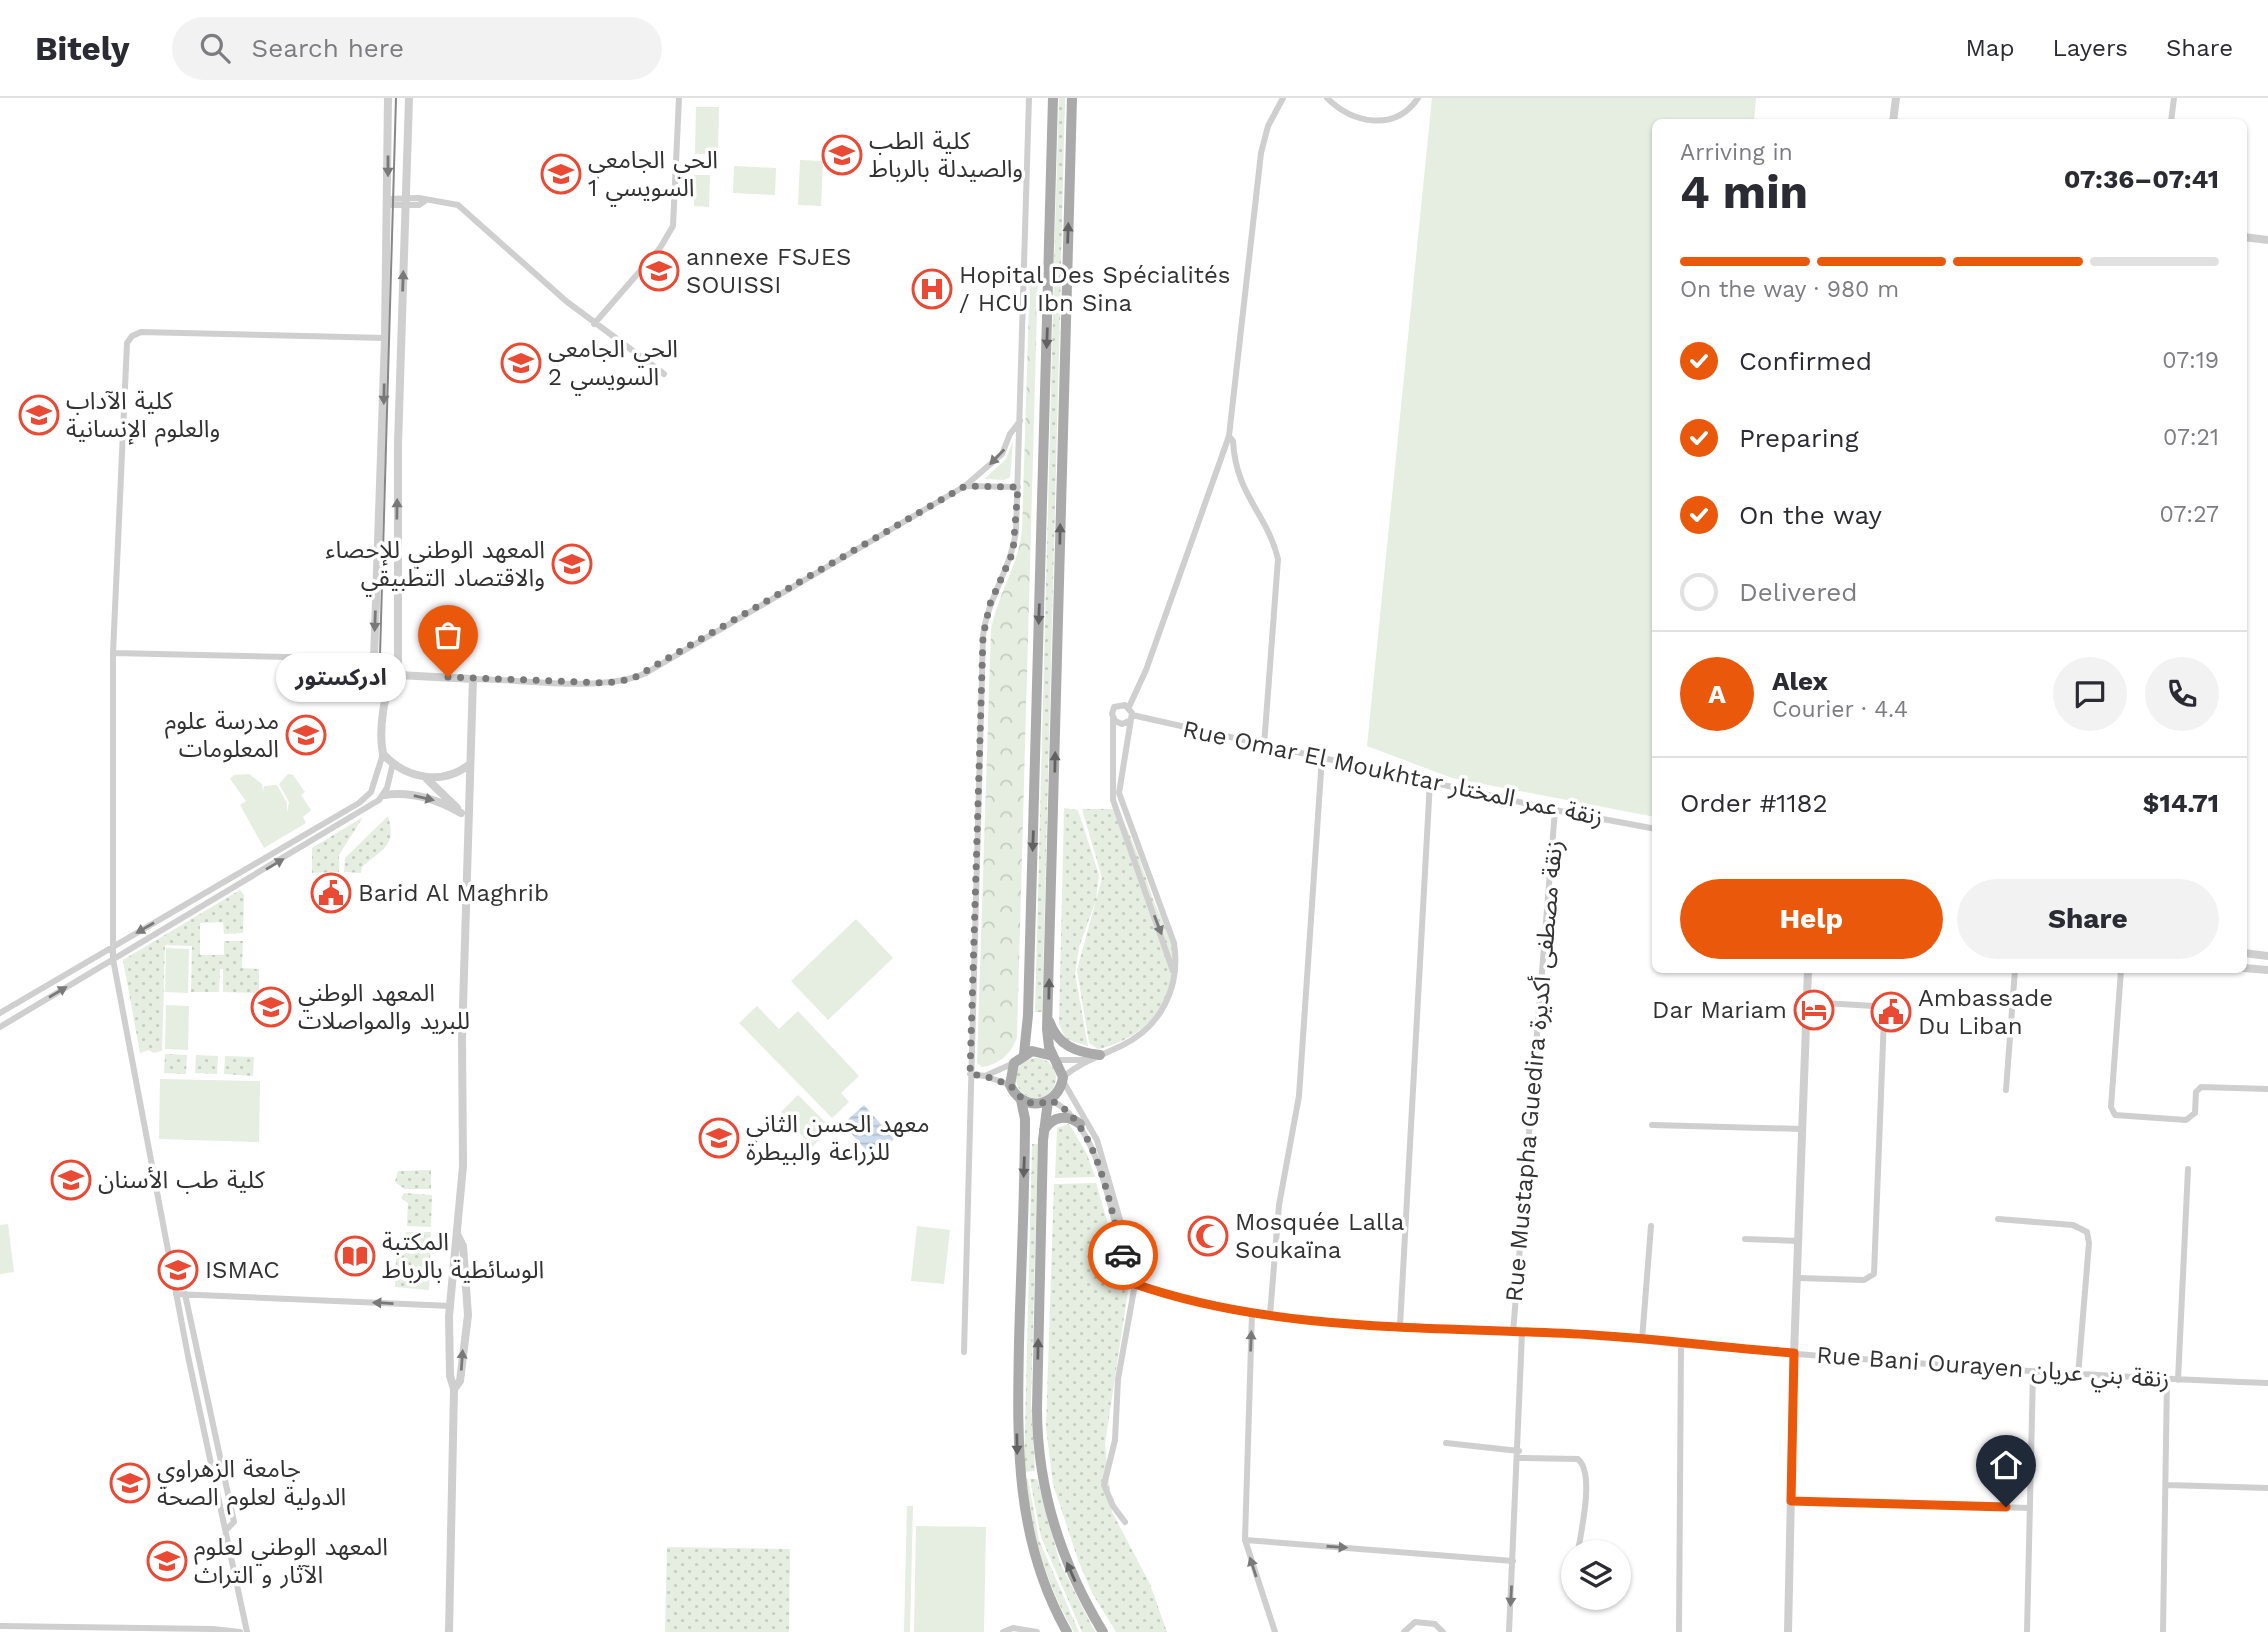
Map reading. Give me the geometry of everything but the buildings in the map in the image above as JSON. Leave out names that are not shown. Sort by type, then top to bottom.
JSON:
[{"type":"main road","points":[[1024,1054],[1028,1015],[1053,98]]},
{"type":"main road","points":[[1021,1100],[1034,1105],[1049,1101],[1059,1092],[1063,1079],[1048,1038],[1048,1016],[1072,98]]},
{"type":"main road","points":[[1048,1016],[1056,1036],[1067,1047],[1100,1055]]},
{"type":"main road","points":[[1055,1058],[1036,1051],[1024,1054],[1014,1063],[1010,1085],[1021,1100],[1025,1126],[1017,1404],[1019,1476],[1026,1525],[1036,1564],[1067,1632]]},
{"type":"main road","points":[[1049,1101],[1044,1131],[1038,1452],[1061,1550],[1083,1598],[1103,1632]]},
{"type":"main road","points":[[1044,1131],[1049,1123],[1061,1117],[1071,1118],[1080,1124]]},
{"type":"street","points":[[0,1013],[304,836],[371,792],[383,754],[386,688],[374,663],[385,338],[388,98]]},
{"type":"street","points":[[386,688],[398,675],[398,444],[409,98]]},
{"type":"street","points":[[594,324],[660,248],[673,226],[679,98]]},
{"type":"street","points":[[964,1352],[983,636],[990,604],[1013,552],[1018,487],[1028,98]]},
{"type":"street","points":[[1327,98],[1342,110],[1374,121],[1398,116],[1418,98]]},
{"type":"street","points":[[1893,119],[1896,98]]},
{"type":"street","points":[[2171,119],[2174,98]]},
{"type":"street","points":[[1125,1522],[1104,1485],[1115,1440],[1118,1379],[1129,1299],[1135,1284],[1133,1260],[1102,1154],[1089,1124],[1063,1079],[1087,1060],[1135,1039],[1150,1026],[1169,999],[1174,973],[1174,943],[1119,793],[1130,718],[1129,707],[1146,670],[1229,436],[1236,396],[1261,153],[1268,126],[1281,99]]},
{"type":"street","points":[[387,202],[425,201],[458,205],[594,324],[664,374]]},
{"type":"street","points":[[2247,237],[2268,240]]},
{"type":"street","points":[[247,1632],[176,1294],[113,959],[113,653],[129,339],[141,332],[385,338]]},
{"type":"street","points":[[398,675],[606,683],[632,679],[965,486],[1002,454],[1010,434],[1020,421]]},
{"type":"street","points":[[1229,436],[1233,441],[1238,476],[1271,538],[1278,559],[1264,746]]},
{"type":"street","points":[[965,486],[1018,487]]},
{"type":"street","points":[[113,653],[374,663],[388,671],[397,664]]},
{"type":"street","points":[[449,1632],[454,1389],[450,1376],[449,1321],[463,1166],[462,1039],[473,679]]},
{"type":"street","points":[[1129,707],[1116,706],[1113,718],[1113,800],[1174,973]]},
{"type":"street","name":"Rue Omar El Moukhtar زنقة عمر المختار","points":[[1113,718],[1120,724],[1130,718],[1652,829]]},
{"type":"street","points":[[383,754],[393,763],[425,778],[445,793],[461,813],[469,830]]},
{"type":"street","points":[[1270,1315],[1279,1205],[1299,1097],[1322,757]]},
{"type":"street","points":[[381,798],[393,763]]},
{"type":"street","points":[[425,778],[444,778],[470,764]]},
{"type":"street","points":[[1401,1325],[1430,781]]},
{"type":"street","points":[[371,792],[381,798]]},
{"type":"street","points":[[0,1027],[381,798],[415,795],[444,803],[461,813]]},
{"type":"street","name":"Rue Mustapha Guedira زنقة مصطفى أكديرة","points":[[1513,1333],[1555,810]]},
{"type":"street","points":[[232,878],[237,886]]},
{"type":"street","points":[[173,912],[178,921]]},
{"type":"street","points":[[2247,953],[2268,956]]},
{"type":"street","points":[[2247,968],[2268,970]]},
{"type":"street","points":[[1788,1632],[1794,1353],[1808,973]]},
{"type":"street","points":[[2006,1090],[2015,973]]},
{"type":"street","points":[[2121,973],[2111,1107],[2115,1115],[2186,1120],[2195,1113],[2196,1093],[2201,1087],[2268,1089]]},
{"type":"street","points":[[1798,1278],[1864,1280],[1874,1274],[1884,1017],[1881,1010],[1874,1006],[1807,1002]]},
{"type":"street","points":[[1055,1058],[1087,1060]]},
{"type":"street","points":[[985,1076],[1014,1063]]},
{"type":"street","points":[[970,1074],[1010,1085]]},
{"type":"street","points":[[1049,1101],[1067,1109],[1080,1124],[1098,1170],[1125,1264],[1135,1284]]},
{"type":"street","points":[[1653,1125],[1802,1129]]},
{"type":"street","points":[[2178,1380],[2188,1170]]},
{"type":"street","points":[[1998,1219],[2073,1225],[2087,1232],[2089,1242],[2078,1376]]},
{"type":"street","points":[[1642,1340],[1651,1226]]},
{"type":"street","points":[[454,1389],[460,1381],[464,1330],[468,1315],[465,1305],[463,1246],[458,1236]]},
{"type":"street","points":[[1745,1239],[1799,1241]]},
{"type":"street","name":"Rue Bani Ourayen زنقة بني عريان","points":[[1135,1284],[1171,1296],[1270,1315],[1513,1333],[1593,1335],[1681,1345],[2033,1373],[2268,1383]]},
{"type":"street","points":[[176,1294],[452,1306],[460,1302],[465,1305]]},
{"type":"street","points":[[186,1294],[233,1522],[227,1529]]},
{"type":"street","points":[[1252,1313],[1245,1540],[1275,1632]]},
{"type":"street","points":[[451,1330],[456,1333],[464,1330]]},
{"type":"street","points":[[1510,1632],[1522,1333]]},
{"type":"street","points":[[1679,1632],[1681,1345]]},
{"type":"street","points":[[2027,1632],[2033,1373]]},
{"type":"street","points":[[2163,1632],[2167,1379]]},
{"type":"street","points":[[1446,1443],[1519,1455],[1578,1459],[1584,1466],[1586,1481],[1579,1540]]},
{"type":"street","points":[[2167,1485],[2268,1488]]},
{"type":"street","points":[[1791,1501],[2030,1508]]},
{"type":"street","points":[[1245,1540],[1513,1560]]},
{"type":"street","points":[[1404,1632],[1415,1622],[1435,1624],[1443,1632]]},
{"type":"street","points":[[0,1626],[214,1629],[240,1632]]},
{"type":"street","points":[[1003,1632],[1013,1628],[1037,1632]]},
{"type":"green space","points":[[1059,98],[1065,98],[1061,264],[1054,264]]},
{"type":"green space","points":[[1432,98],[1756,98],[1754,119],[1652,119],[1652,816],[1452,778],[1367,746]]},
{"type":"green space","points":[[696,107],[719,107],[718,154],[695,154]]},
{"type":"green space","points":[[800,160],[823,161],[821,206],[798,205]]},
{"type":"green space","points":[[734,166],[776,168],[775,195],[733,193]]},
{"type":"green space","points":[[694,175],[710,175],[709,207],[694,206]]},
{"type":"green space","points":[[1030,274],[1038,274],[1017,1037],[1004,1057],[994,1064],[982,1067],[977,1063],[991,629],[1022,531]]},
{"type":"green space","points":[[1054,274],[1061,274],[1042,1012],[1035,1012]]},
{"type":"green space","points":[[1013,441],[1010,477],[1004,480],[984,479],[1006,459]]},
{"type":"green space","points":[[249,774],[262,784],[263,792],[264,786],[277,785],[287,803],[287,813],[289,802],[279,784],[288,774],[293,775],[305,792],[301,795],[311,810],[303,817],[306,823],[264,848],[240,805],[246,801],[230,779],[234,775]]},
{"type":"green space","points":[[1064,808],[1078,810],[1099,875],[1096,900],[1079,947],[1075,974],[1088,1046],[1066,1039],[1059,1024]]},
{"type":"green space","points":[[1082,809],[1117,809],[1137,853],[1172,948],[1171,983],[1156,1014],[1131,1036],[1098,1049],[1089,1043],[1077,970],[1102,878]]},
{"type":"green space","points":[[388,816],[391,834],[386,846],[362,867],[361,873],[344,872],[345,858]]},
{"type":"green space","points":[[363,817],[339,855],[339,872],[312,873],[312,848]]},
{"type":"green space","points":[[240,890],[244,895],[243,933],[224,934],[223,922],[200,923],[200,955],[224,955],[224,941],[243,941],[242,968],[259,969],[259,993],[223,992],[223,969],[220,969],[219,992],[191,992],[192,946],[165,945],[162,1051],[153,1053],[149,1050],[140,1053],[123,960]]},
{"type":"green space","points":[[856,919],[893,958],[828,1020],[791,981]]},
{"type":"green space","points":[[166,948],[189,949],[188,993],[165,992]]},
{"type":"green space","points":[[166,1005],[189,1006],[188,1050],[165,1049]]},
{"type":"green space","points":[[757,1006],[779,1029],[798,1011],[859,1076],[841,1093],[849,1102],[832,1118],[739,1023]]},
{"type":"green space","points":[[165,1054],[187,1055],[186,1074],[164,1073]]},
{"type":"green space","points":[[196,1055],[218,1056],[217,1074],[195,1073]]},
{"type":"green space","points":[[225,1056],[254,1057],[253,1076],[224,1074]]},
{"type":"green space","points":[[1036,1058],[1044,1059],[1050,1064],[1055,1070],[1055,1086],[1050,1092],[1044,1097],[1036,1098],[1028,1097],[1022,1092],[1017,1086],[1016,1078],[1017,1070],[1022,1064],[1028,1059]]},
{"type":"green space","points":[[160,1079],[260,1081],[259,1142],[159,1139]]},
{"type":"green space","points":[[798,1095],[831,1128],[812,1147],[781,1112]]},
{"type":"green space","points":[[1069,1124],[1087,1154],[1095,1177],[1055,1178],[1057,1128]]},
{"type":"green space","points":[[1032,1144],[1038,1144],[1031,1401],[1035,1471],[1024,1472]]},
{"type":"green space","points":[[431,1170],[431,1189],[405,1189],[395,1182],[398,1171]]},
{"type":"green space","points":[[1096,1183],[1128,1291],[1105,1444],[1112,1512],[1150,1584],[1167,1632],[1116,1632],[1092,1593],[1053,1484],[1046,1428],[1054,1184]]},
{"type":"green space","points":[[404,1193],[432,1195],[431,1227],[407,1226],[408,1203],[401,1198]]},
{"type":"green space","points":[[8,1224],[14,1272],[0,1274],[0,1225]]},
{"type":"green space","points":[[917,1226],[950,1230],[944,1284],[911,1281]]},
{"type":"green space","points":[[406,1232],[431,1232],[429,1290],[395,1287],[396,1259],[405,1254]]},
{"type":"green space","points":[[1028,1479],[1039,1540],[1079,1632],[1074,1632],[1048,1577],[1028,1500],[1025,1480]]},
{"type":"green space","points":[[1030,1479],[1037,1479],[1060,1563],[1095,1632],[1082,1632],[1041,1537]]},
{"type":"green space","points":[[907,1506],[913,1506],[910,1632],[904,1632]]},
{"type":"green space","points":[[916,1526],[986,1527],[984,1632],[914,1632]]},
{"type":"green space","points":[[667,1547],[790,1549],[789,1632],[665,1632]]},
{"type":"water","points":[[864,1105],[894,1139],[873,1158],[843,1124]]},
{"type":"tram line","points":[[380,655],[396,98]]},
{"type":"way so far","points":[[448,677],[606,683],[632,679],[965,486],[1018,487],[1013,552],[990,604],[983,636],[970,1074],[1010,1085],[1014,1093],[1025,1102],[1034,1105],[1050,1100],[1072,1114],[1089,1142],[1123,1255]]},
{"type":"place","name":"كلية الطب والصيدلة بالرباط","points":[[842,155]]},
{"type":"place","name":"الحي الجامعي السويسي 1","points":[[561,174]]},
{"type":"place","name":"annexe FSJES SOUISSI","points":[[659,271]]},
{"type":"place","name":"Hopital Des Spécialités / HCU Ibn Sina","points":[[932,289]]},
{"type":"place","name":"الحي الجامعي السويسي 2","points":[[521,363]]},
{"type":"place","name":"كلية الآداب والعلوم الإنسانية","points":[[39,415]]},
{"type":"place","name":"المعهد الوطني للإحصاء والاقتصاد التطبيقي","points":[[572,564]]},
{"type":"place","name":"ادركستور","points":[[448,677]]},
{"type":"place","name":"مدرسة علوم المعلومات","points":[[306,735]]},
{"type":"place","name":"Barid Al Maghrib","points":[[331,893]]},
{"type":"place","name":"المعهد الوطني للبريد والمواصلات","points":[[271,1007]]},
{"type":"place","name":"Dar Mariam","points":[[1814,1010]]},
{"type":"place","name":"Ambassade Du Liban","points":[[1891,1012]]},
{"type":"place","name":"معهد الحسن الثاني للزراعة والبيطرة","points":[[719,1138]]},
{"type":"place","name":"كلية طب الأسنان","points":[[71,1180]]},
{"type":"place","name":"Mosquée Lalla Soukaïna","points":[[1208,1236]]},
{"type":"place","name":"المكتبة الوسائطية بالرباط","points":[[355,1256]]},
{"type":"place","name":"ISMAC","points":[[178,1270]]},
{"type":"place","name":"جامعة الزهراوي الدولية لعلوم الصحة","points":[[130,1483]]},
{"type":"place","name":"المعهد الوطني لعلوم الآثار و التراث","points":[[167,1561]]},
{"type":"route","points":[[1123,1255],[1135,1284],[1171,1296],[1252,1313],[1374,1324],[1593,1335],[1681,1345],[1794,1353],[1791,1501],[2006,1507]]}]
